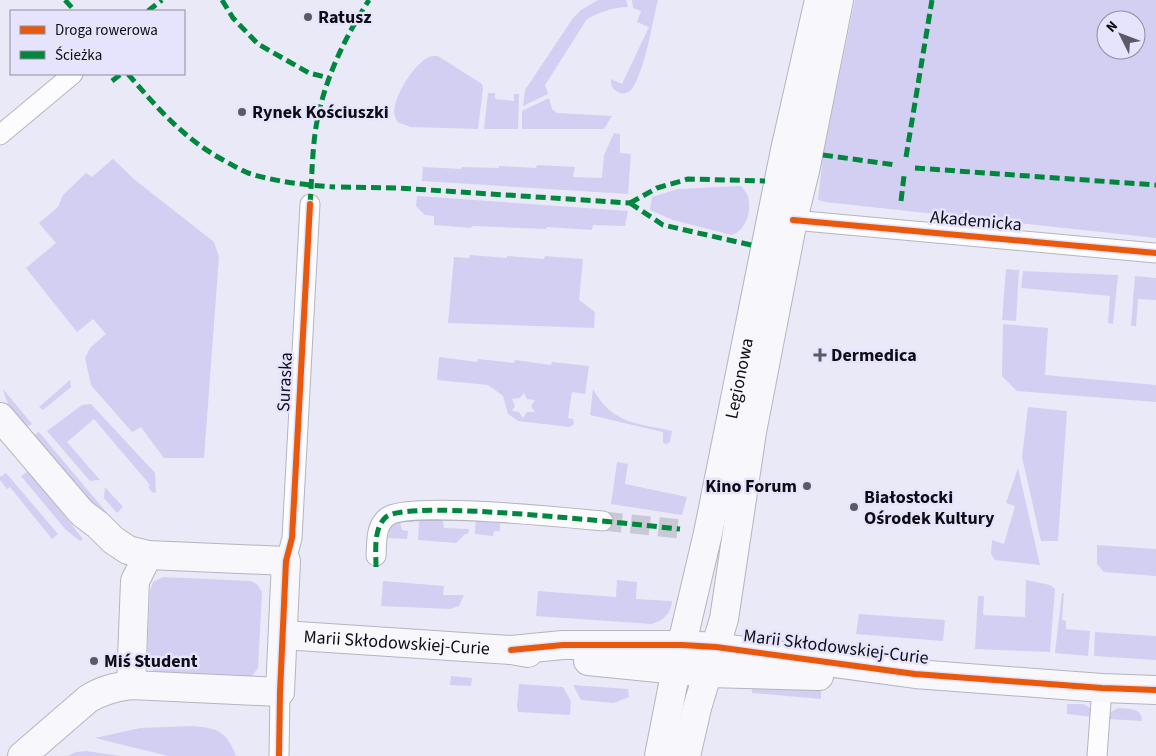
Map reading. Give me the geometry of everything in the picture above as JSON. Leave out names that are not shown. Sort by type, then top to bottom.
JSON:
[{"type":"street","name":"Legionowa","points":[[686,756],[697,708],[724,620],[752,432],[793,220],[809,153],[833,1]]},
{"type":"street","name":"Legionowa","points":[[659,756],[679,657],[710,524],[785,150],[833,1]]},
{"type":"street","points":[[0,134],[73,75]]},
{"type":"street","name":"Suraska","points":[[286,561],[292,531],[310,204]]},
{"type":"street","name":"Akademicka","points":[[793,220],[1156,253]]},
{"type":"street","points":[[0,417],[82,514],[128,550],[148,555],[286,561],[279,756]]},
{"type":"street","points":[[376,556],[377,533],[381,523],[394,512],[419,510],[472,511],[603,521]]},
{"type":"street","points":[[82,514],[89,533],[95,542],[134,581]]},
{"type":"street","points":[[131,685],[134,581],[148,555]]},
{"type":"street","name":"Marii Skłodowskiej-Curie","points":[[283,635],[511,650],[563,645],[679,657],[716,647],[915,674],[1102,688],[1156,690]]},
{"type":"street","name":"Marii Skłodowskiej-Curie","points":[[679,657],[708,673],[836,677],[915,674]]},
{"type":"street","points":[[22,756],[88,699],[101,691],[131,685],[280,692]]},
{"type":"street","points":[[1097,756],[1102,688]]},
{"type":"shaded area","points":[[598,0],[626,0],[628,7],[607,10],[587,19],[545,85],[548,94],[523,106],[525,90],[573,18],[581,10]]},
{"type":"shaded area","points":[[632,0],[658,0],[639,74],[631,90],[621,93],[612,87],[611,79],[622,84],[649,27],[637,22],[641,11],[633,8]]},
{"type":"shaded area","points":[[855,0],[1156,0],[1156,238],[818,200],[823,155]]},
{"type":"shaded area","points":[[432,56],[438,56],[482,84],[478,129],[411,127],[397,121],[394,113],[395,106],[402,88],[419,64]]},
{"type":"shaded area","points":[[488,93],[495,93],[495,99],[514,101],[514,94],[519,94],[518,129],[484,129]]},
{"type":"shaded area","points":[[549,98],[552,109],[557,113],[612,116],[604,129],[522,129],[522,111]]},
{"type":"shaded area","points":[[614,133],[620,134],[620,153],[631,154],[628,194],[422,181],[423,167],[461,169],[462,167],[499,168],[499,166],[536,168],[537,165],[575,167],[573,177],[602,178],[604,155]]},
{"type":"shaded area","points":[[113,159],[135,180],[214,242],[219,257],[204,458],[164,458],[141,427],[132,432],[91,385],[85,358],[90,348],[106,334],[93,319],[77,332],[26,268],[56,243],[39,223],[58,207],[63,195],[86,173],[92,177]]},
{"type":"shaded area","points":[[741,186],[748,197],[748,214],[741,229],[732,235],[673,220],[650,210],[652,197],[678,189]]},
{"type":"shaded area","points":[[417,196],[628,211],[625,226],[593,225],[592,230],[547,227],[546,229],[472,226],[471,228],[434,225],[434,216],[425,215],[416,206]]},
{"type":"shaded area","points":[[470,255],[507,258],[507,256],[544,259],[545,256],[583,259],[579,300],[595,312],[594,328],[448,323],[454,257],[469,258]]},
{"type":"shaded area","points":[[1006,269],[1019,270],[1016,321],[1002,320]]},
{"type":"shaded area","points":[[1023,271],[1118,275],[1113,324],[1108,323],[1110,296],[1021,288]]},
{"type":"shaded area","points":[[1135,276],[1156,278],[1156,300],[1138,299],[1136,326],[1131,326]]},
{"type":"shaded area","points":[[1003,324],[1048,328],[1045,375],[1156,385],[1156,402],[1017,391],[1002,376]]},
{"type":"shaded area","points":[[439,357],[477,362],[478,359],[514,363],[515,360],[551,365],[552,362],[589,366],[585,394],[572,392],[568,418],[573,419],[574,424],[570,427],[518,421],[508,414],[503,396],[488,385],[437,380]],"holes":[[[524,393],[527,399],[535,400],[531,406],[535,412],[527,412],[523,418],[519,412],[512,411],[515,406],[512,399],[520,398]]]},
{"type":"shaded area","points":[[70,380],[71,387],[43,410],[39,407]]},
{"type":"shaded area","points":[[3,389],[32,424],[28,426],[23,424],[15,417]]},
{"type":"shaded area","points":[[593,389],[600,401],[617,416],[672,431],[670,442],[663,443],[663,432],[590,415]]},
{"type":"shaded area","points":[[91,404],[155,473],[156,493],[152,492],[148,487],[150,485],[94,419],[67,442],[100,480],[90,481],[47,431],[82,405]]},
{"type":"shaded area","points":[[1028,407],[1067,411],[1058,541],[1041,541],[1022,457]]},
{"type":"shaded area","points":[[39,432],[107,513],[107,520],[104,522],[34,438],[34,435]]},
{"type":"shaded area","points":[[617,462],[628,464],[625,484],[687,497],[682,515],[611,504]]},
{"type":"shaded area","points":[[1018,468],[1040,565],[995,560],[991,554],[992,540],[1004,544],[1015,506],[1006,503]]},
{"type":"shaded area","points":[[28,471],[83,539],[80,541],[65,529],[21,476]]},
{"type":"shaded area","points":[[6,473],[58,534],[52,539],[10,487],[7,489],[0,480],[0,477]]},
{"type":"shaded area","points":[[105,487],[123,507],[117,513],[104,498]]},
{"type":"shaded area","points":[[476,516],[500,522],[500,531],[494,531],[493,536],[475,534]]},
{"type":"shaded area","points":[[421,519],[440,519],[443,521],[444,528],[469,529],[468,534],[465,534],[456,543],[418,540],[419,522]]},
{"type":"shaded area","points":[[400,522],[402,530],[408,531],[407,539],[388,538],[390,523]]},
{"type":"shaded area","points":[[1097,545],[1156,549],[1156,576],[1104,572],[1097,564]]},
{"type":"shaded area","points":[[163,577],[251,581],[258,585],[262,592],[258,668],[251,677],[159,673],[150,669],[147,660],[150,591],[153,582]]},
{"type":"shaded area","points":[[617,580],[637,582],[636,599],[672,601],[668,613],[663,619],[651,624],[536,616],[538,591],[616,597]]},
{"type":"shaded area","points":[[1026,580],[1050,585],[1055,589],[1050,652],[975,649],[978,596],[984,596],[983,615],[1025,617]]},
{"type":"shaded area","points":[[383,581],[444,586],[443,595],[464,595],[459,606],[450,609],[381,606]]},
{"type":"shaded area","points":[[1062,593],[1064,593],[1062,620],[1066,621],[1066,629],[1090,631],[1088,656],[1055,653]]},
{"type":"shaded area","points":[[859,614],[945,620],[943,641],[856,634]]},
{"type":"shaded area","points":[[1095,632],[1156,636],[1156,660],[1094,656]]},
{"type":"shaded area","points":[[451,676],[472,678],[471,686],[450,685]]},
{"type":"shaded area","points":[[519,684],[563,687],[571,701],[570,715],[518,712]]},
{"type":"shaded area","points":[[573,685],[628,689],[629,697],[614,703],[581,700]]},
{"type":"shaded area","points":[[752,688],[821,688],[821,699],[752,693]]},
{"type":"shaded area","points":[[1067,704],[1083,704],[1094,710],[1094,717],[1067,714]]},
{"type":"shaded area","points":[[1118,708],[1137,711],[1140,713],[1142,721],[1109,719],[1111,712]]},
{"type":"shaded area","points":[[193,726],[209,728],[225,736],[236,756],[168,756],[95,738],[140,728]]},
{"type":"shaded area","points":[[86,751],[121,756],[67,756],[76,752]]},
{"type":"tunnel","points":[[603,521],[680,529]]},
{"type":"marked path","points":[[65,0],[74,10]]},
{"type":"marked path","points":[[149,10],[162,0]]},
{"type":"marked path","points":[[222,0],[233,18],[258,44],[309,73],[329,78]]},
{"type":"marked path","points":[[310,204],[316,127],[324,93],[343,45],[369,0]]},
{"type":"marked path","points":[[906,157],[932,0]]},
{"type":"marked path","points":[[112,81],[120,75]]},
{"type":"marked path","points":[[129,75],[173,123],[212,154],[248,173],[269,179],[335,187]]},
{"type":"marked path","points":[[823,155],[896,165]]},
{"type":"marked path","points":[[915,168],[1156,185]]},
{"type":"marked path","points":[[901,201],[904,176]]},
{"type":"marked path","points":[[630,203],[657,188],[688,179],[765,181]]},
{"type":"marked path","points":[[341,187],[398,188],[630,203]]},
{"type":"marked path","points":[[630,203],[663,225],[751,245]]},
{"type":"marked path","points":[[376,567],[376,540],[379,527],[386,517],[404,512],[436,510],[478,511],[575,518],[680,529]]},
{"type":"cycle path","points":[[279,756],[286,561],[292,538],[310,204]]},
{"type":"cycle path","points":[[793,220],[1156,253]]},
{"type":"cycle path","points":[[511,650],[563,645],[682,645],[716,647],[915,674],[1102,688],[1156,690]]},
{"type":"place","name":"Ratusz","points":[[308,17]]},
{"type":"place","name":"Rynek Kościuszki","points":[[242,112]]},
{"type":"place","name":"Dermedica","points":[[820,355]]},
{"type":"place","name":"Kino Forum","points":[[807,486]]},
{"type":"place","name":"Białostocki Ośrodek Kultury","points":[[854,507]]},
{"type":"place","name":"Miś Student","points":[[94,661]]}]
